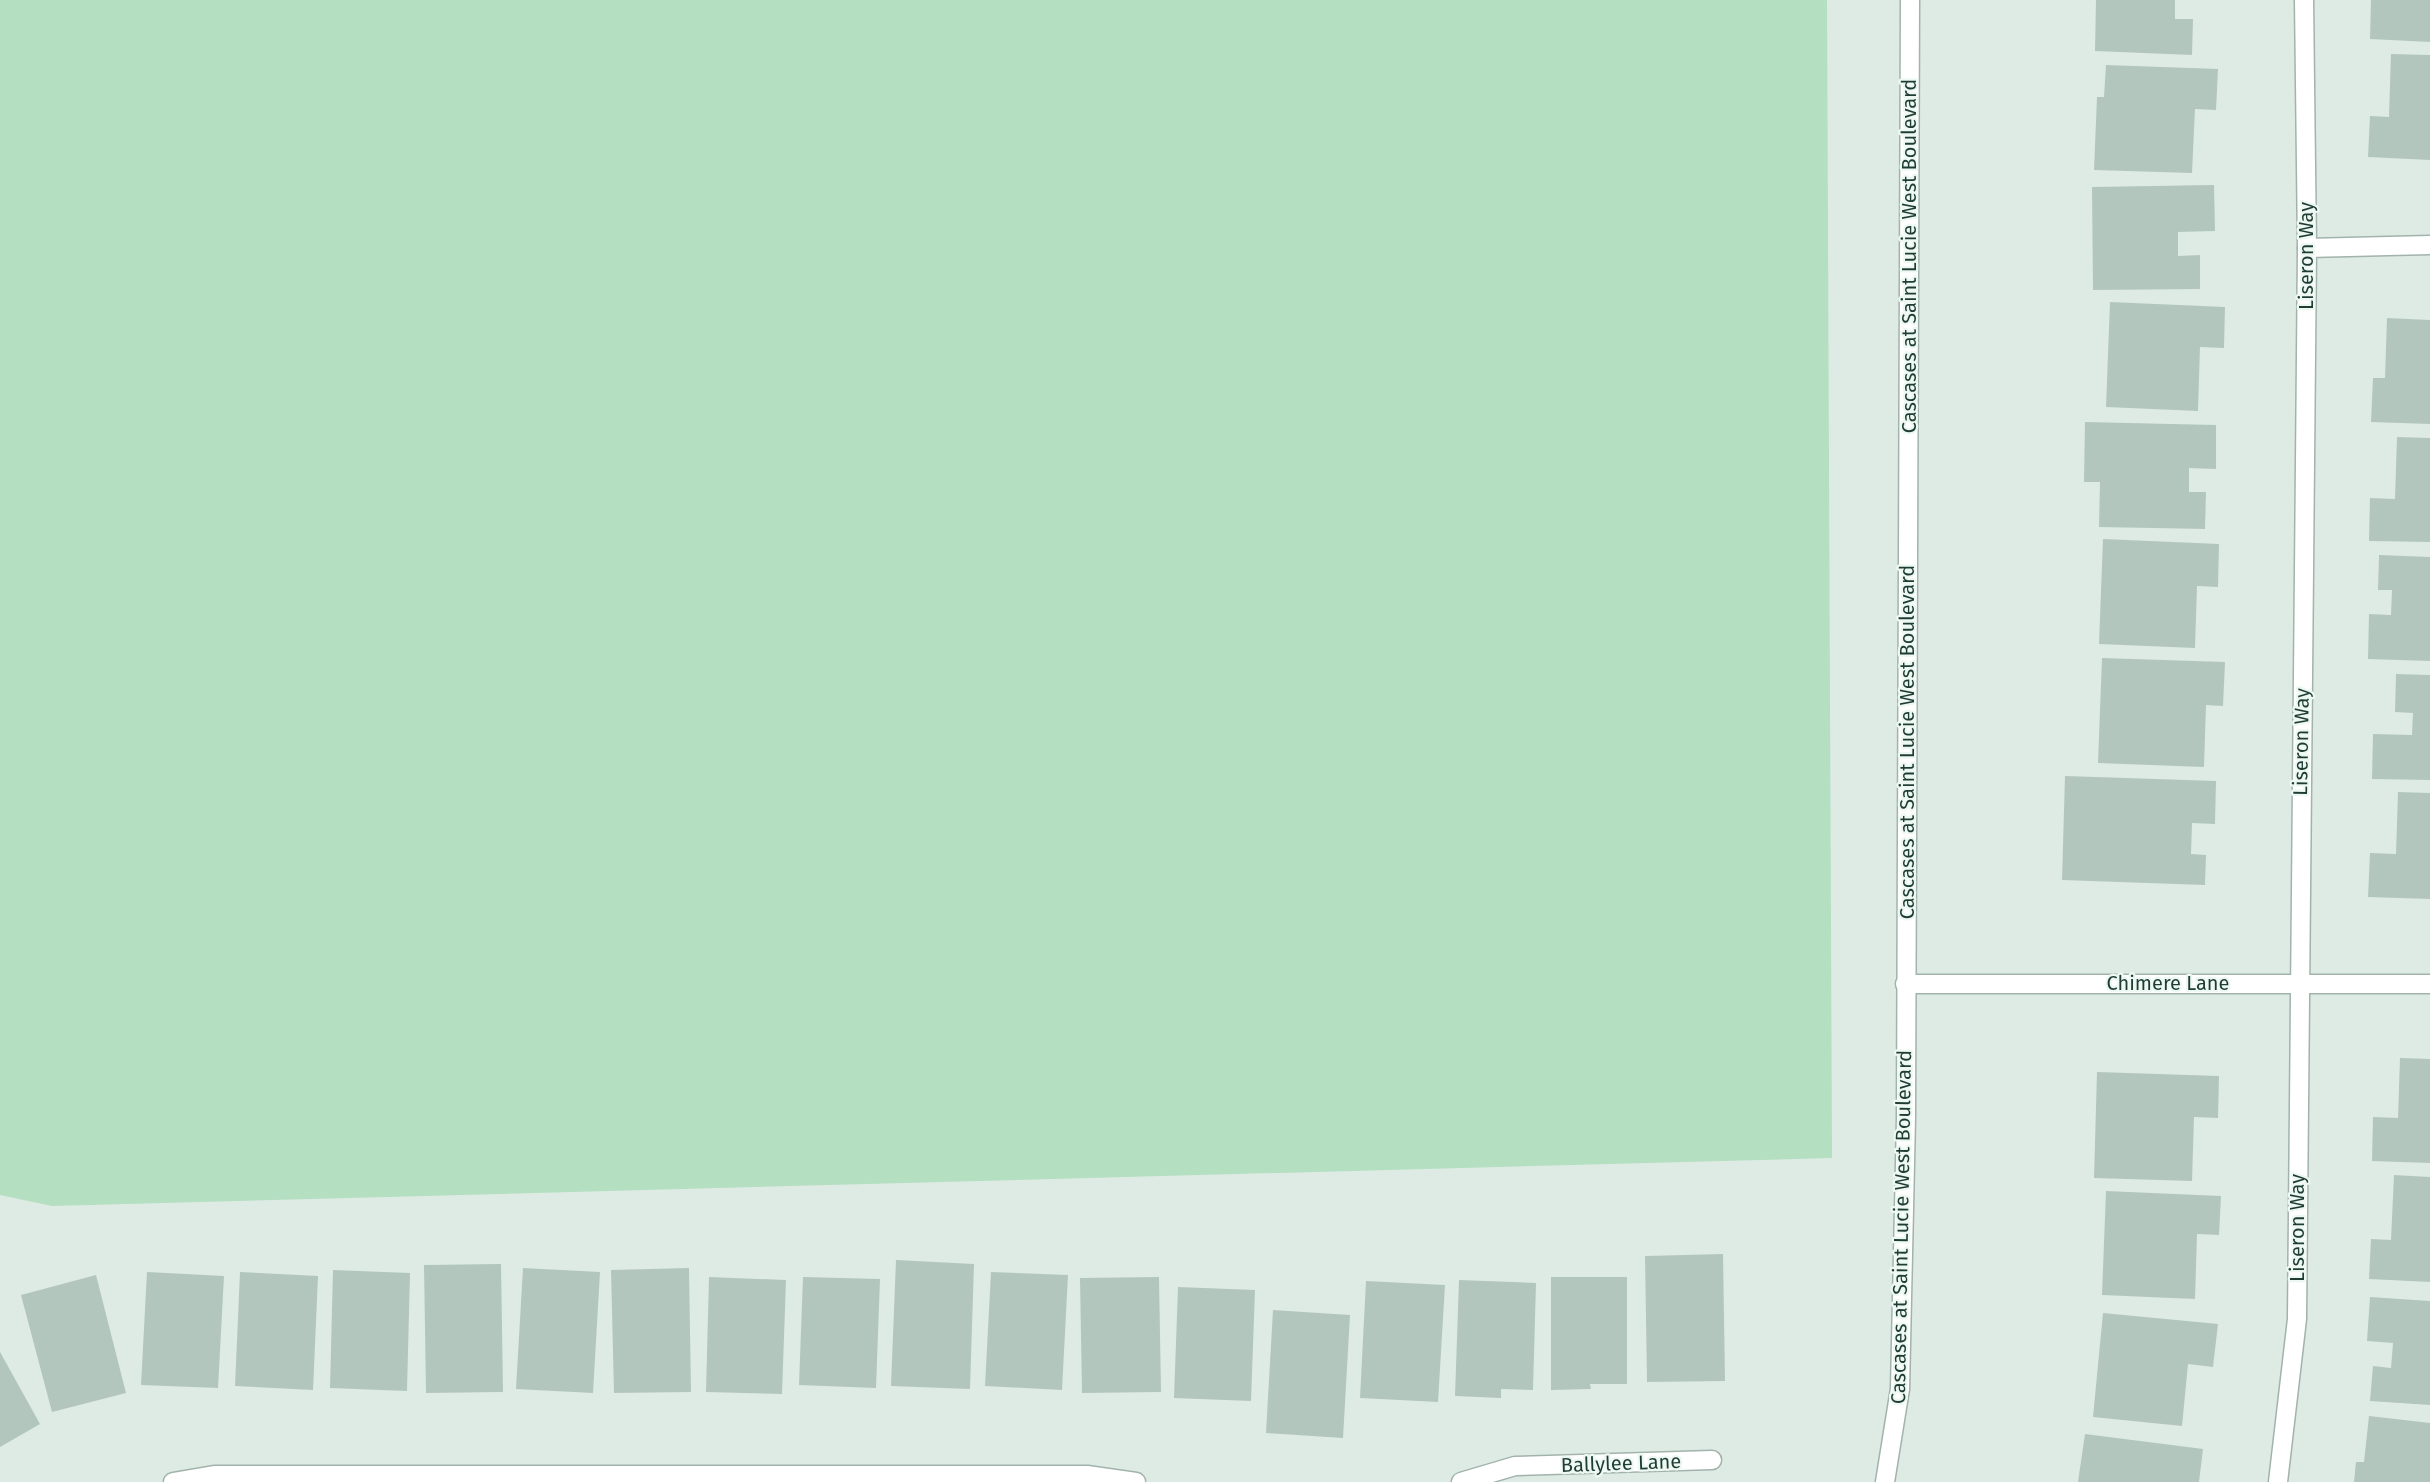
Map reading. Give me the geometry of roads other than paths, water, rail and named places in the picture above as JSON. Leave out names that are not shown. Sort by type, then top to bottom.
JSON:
[{"type":"street","name":"Cascases at Saint Lucie West Boulevard","points":[[1885,1482],[1900,1389],[1906,1118],[1910,0]]},
{"type":"street","name":"Liseron Way","points":[[2278,1482],[2297,1319],[2298,983],[2307,248],[2304,0]]},
{"type":"street","points":[[2307,248],[2430,245]]},
{"type":"street","name":"Chimere Lane","points":[[1905,984],[2430,984]]},
{"type":"street","name":"Ballylee Lane","points":[[1461,1482],[1515,1466],[1712,1460]]},
{"type":"street","points":[[173,1482],[214,1475],[1087,1474],[1136,1482]]}]
